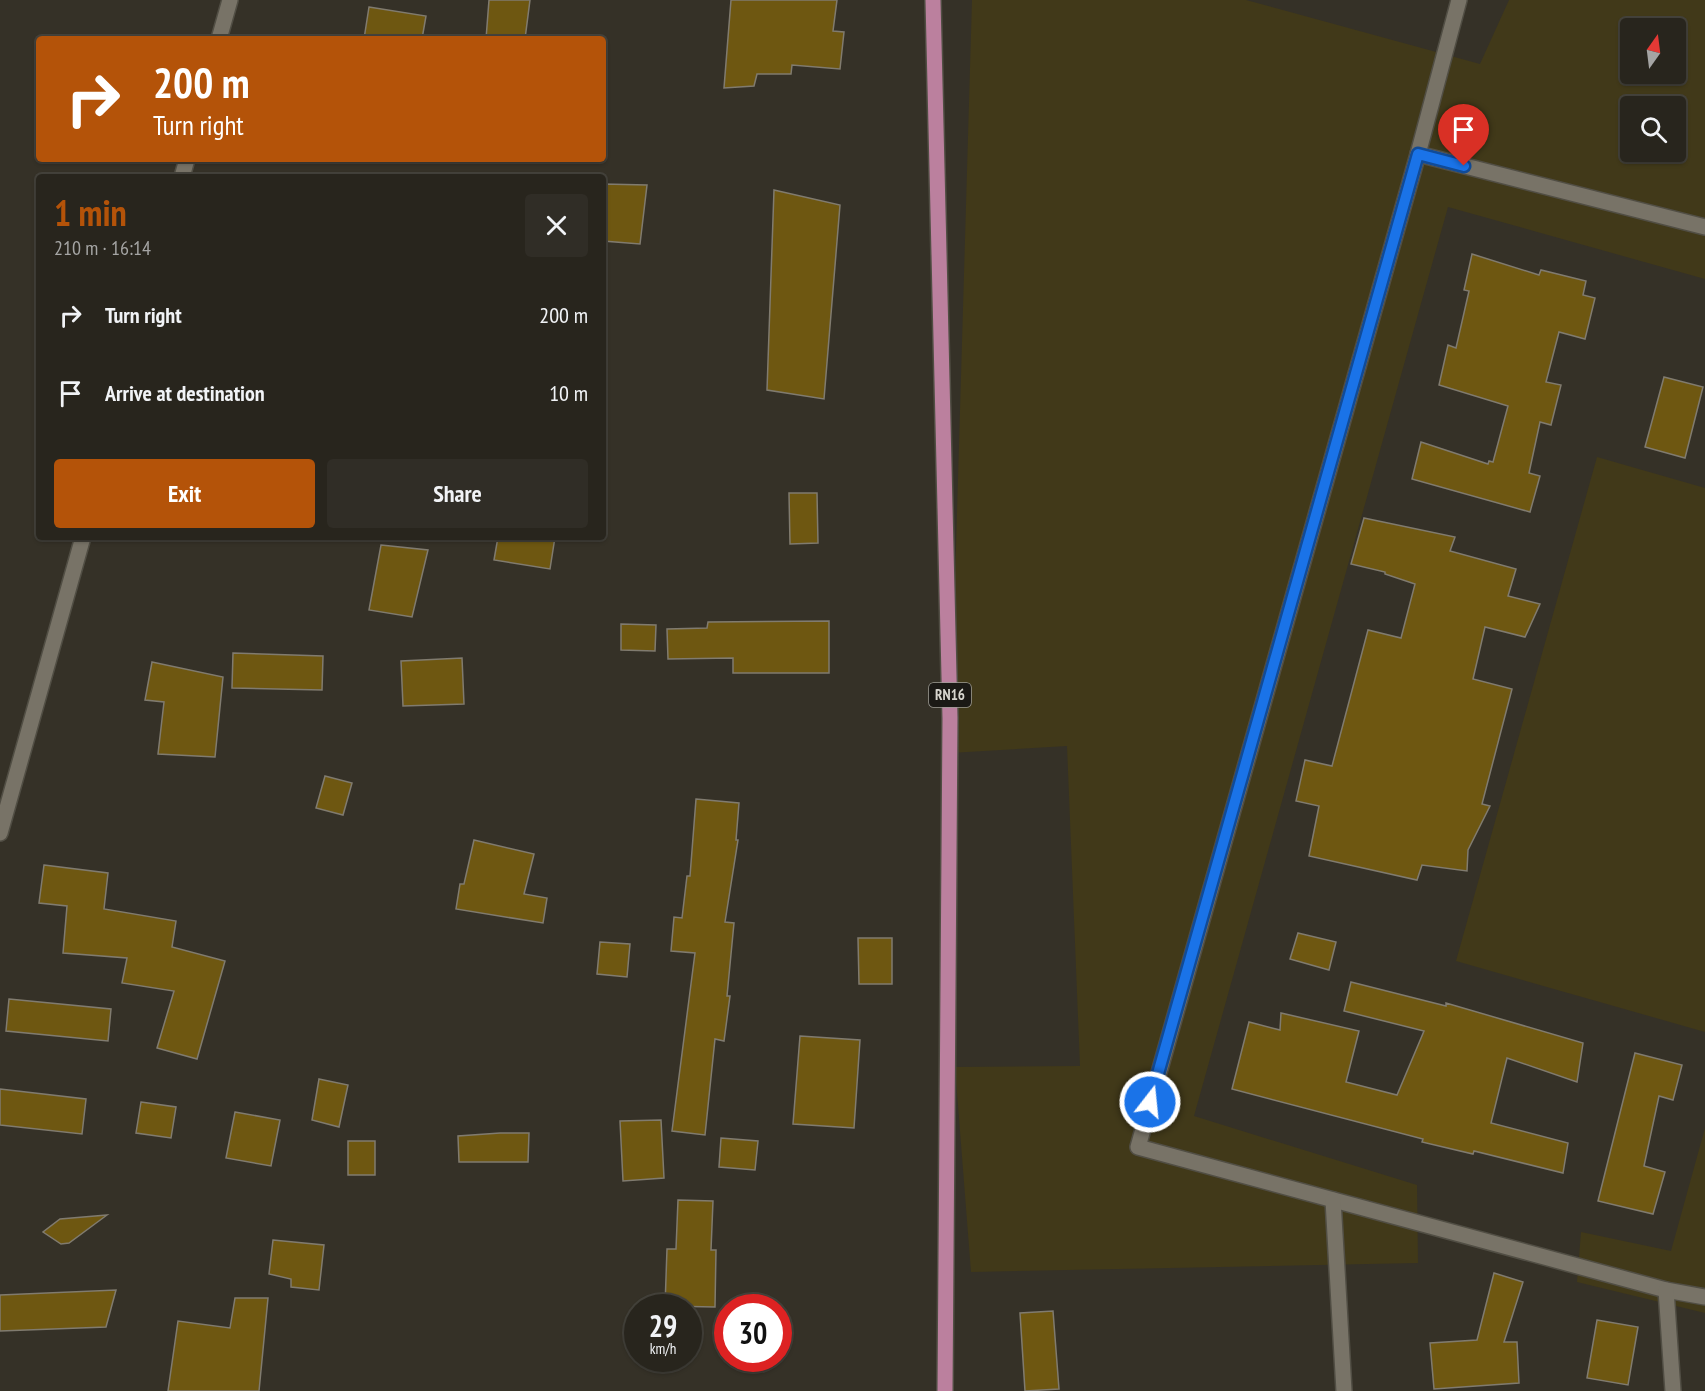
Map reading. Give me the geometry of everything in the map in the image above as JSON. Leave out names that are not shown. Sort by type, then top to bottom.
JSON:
[{"type":"main road","name":"RN16","points":[[933,0],[950,718],[945,1391]]},
{"type":"street","points":[[220,36],[230,0]]},
{"type":"street","points":[[1459,0],[1418,154],[1138,1147],[1666,1290],[1705,1297]]},
{"type":"street","points":[[1418,154],[1705,227]]},
{"type":"street","points":[[0,833],[81,540]]},
{"type":"street","points":[[1333,1200],[1344,1391]]},
{"type":"street","points":[[1666,1290],[1673,1391]]},
{"type":"sand","points":[[972,0],[1246,0],[1480,64],[1509,0],[1705,0],[1705,279],[1448,207],[1194,1116],[1417,1185],[1418,1263],[971,1272],[955,1067],[1080,1066],[1067,746],[950,753]]},
{"type":"sand","points":[[1597,457],[1705,488],[1705,1032],[1456,961]]},
{"type":"sand","points":[[1705,1128],[1705,1313],[1577,1282],[1581,1232],[1671,1251]]},
{"type":"building","points":[[489,0],[530,0],[525,36],[486,36]]},
{"type":"building","points":[[731,0],[837,0],[833,31],[844,32],[840,69],[792,65],[791,74],[757,74],[754,86],[724,88]]},
{"type":"building","points":[[369,7],[426,16],[423,36],[364,36]]},
{"type":"building","points":[[606,184],[647,185],[640,244],[606,241]]},
{"type":"building","points":[[774,190],[840,205],[824,399],[767,390]]},
{"type":"building","points":[[1472,254],[1539,275],[1541,270],[1586,281],[1583,295],[1595,298],[1585,339],[1559,332],[1546,382],[1561,385],[1551,425],[1540,422],[1529,473],[1540,476],[1530,512],[1412,479],[1421,442],[1488,464],[1489,461],[1493,462],[1508,406],[1439,385],[1448,345],[1456,348],[1469,291],[1464,290]]},
{"type":"building","points":[[1664,377],[1703,387],[1685,458],[1645,447]]},
{"type":"building","points":[[789,493],[817,493],[818,543],[790,544]]},
{"type":"building","points":[[1364,518],[1455,537],[1450,551],[1516,569],[1508,596],[1540,604],[1525,637],[1485,627],[1473,679],[1512,689],[1482,804],[1490,806],[1468,850],[1467,871],[1422,865],[1417,880],[1309,856],[1319,806],[1296,801],[1305,760],[1332,766],[1368,630],[1401,638],[1415,584],[1385,574],[1385,572],[1351,564]]},
{"type":"building","points":[[497,540],[555,540],[550,569],[494,560]]},
{"type":"building","points":[[381,545],[428,550],[412,617],[369,610]]},
{"type":"building","points":[[829,621],[829,673],[733,673],[733,658],[668,659],[667,629],[707,628],[708,622]]},
{"type":"building","points":[[621,624],[656,625],[655,651],[621,650]]},
{"type":"building","points":[[233,653],[323,656],[322,690],[232,688]]},
{"type":"building","points":[[462,658],[464,704],[403,706],[401,661]]},
{"type":"building","points":[[152,662],[223,677],[215,757],[158,754],[164,702],[145,700]]},
{"type":"building","points":[[325,776],[352,783],[343,815],[316,808]]},
{"type":"building","points":[[696,799],[739,803],[736,840],[738,840],[725,922],[734,923],[727,996],[730,996],[724,1041],[715,1039],[705,1135],[672,1131],[695,953],[671,951],[674,917],[682,918],[687,876],[690,876]]},
{"type":"building","points":[[474,840],[534,854],[524,894],[547,898],[543,923],[456,909],[460,884],[464,884]]},
{"type":"building","points":[[44,865],[108,873],[104,909],[176,921],[172,947],[225,961],[197,1059],[157,1048],[174,991],[122,983],[127,958],[63,953],[67,906],[39,903]]},
{"type":"building","points":[[1298,933],[1336,942],[1329,970],[1290,959]]},
{"type":"building","points":[[858,938],[892,938],[892,984],[859,984]]},
{"type":"building","points":[[600,942],[630,944],[627,977],[597,974]]},
{"type":"building","points":[[1351,982],[1446,1006],[1446,1003],[1583,1043],[1577,1082],[1507,1058],[1491,1123],[1568,1143],[1563,1173],[1474,1151],[1473,1154],[1422,1142],[1423,1139],[1232,1089],[1249,1022],[1280,1030],[1281,1013],[1359,1031],[1346,1082],[1397,1095],[1424,1031],[1344,1011]]},
{"type":"building","points":[[9,999],[111,1009],[108,1041],[6,1031]]},
{"type":"building","points":[[800,1036],[860,1040],[854,1128],[793,1124]]},
{"type":"building","points":[[1635,1053],[1682,1065],[1673,1100],[1659,1096],[1644,1166],[1665,1172],[1653,1214],[1598,1201]]},
{"type":"building","points":[[319,1079],[348,1085],[339,1127],[312,1120]]},
{"type":"building","points":[[0,1089],[86,1099],[82,1134],[0,1125]]},
{"type":"building","points":[[141,1102],[176,1107],[171,1138],[136,1133]]},
{"type":"building","points":[[235,1112],[280,1120],[271,1166],[226,1158]]},
{"type":"building","points":[[661,1120],[664,1178],[623,1181],[620,1121]]},
{"type":"building","points":[[529,1133],[528,1162],[459,1162],[458,1136]]},
{"type":"building","points":[[721,1138],[758,1141],[755,1170],[719,1167]]},
{"type":"building","points":[[348,1141],[375,1141],[375,1175],[348,1175]]},
{"type":"building","points":[[678,1200],[713,1201],[711,1250],[716,1250],[714,1307],[702,1307],[702,1294],[665,1294],[667,1249],[676,1249]]},
{"type":"building","points":[[107,1215],[69,1243],[61,1244],[43,1232],[60,1219]]},
{"type":"building","points":[[273,1240],[324,1245],[319,1290],[291,1287],[291,1279],[269,1274]]},
{"type":"building","points":[[1494,1273],[1523,1282],[1504,1342],[1517,1342],[1519,1383],[1434,1389],[1430,1343],[1477,1340]]},
{"type":"building","points":[[116,1290],[106,1327],[0,1331],[0,1295]]},
{"type":"building","points":[[235,1298],[268,1298],[259,1391],[168,1391],[178,1321],[230,1328]]},
{"type":"building","points":[[1053,1311],[1059,1389],[1025,1391],[1020,1313]]},
{"type":"building","points":[[1597,1320],[1638,1327],[1628,1385],[1587,1378]]},
{"type":"route","points":[[1150,1102],[1418,154],[1464,166]]}]
